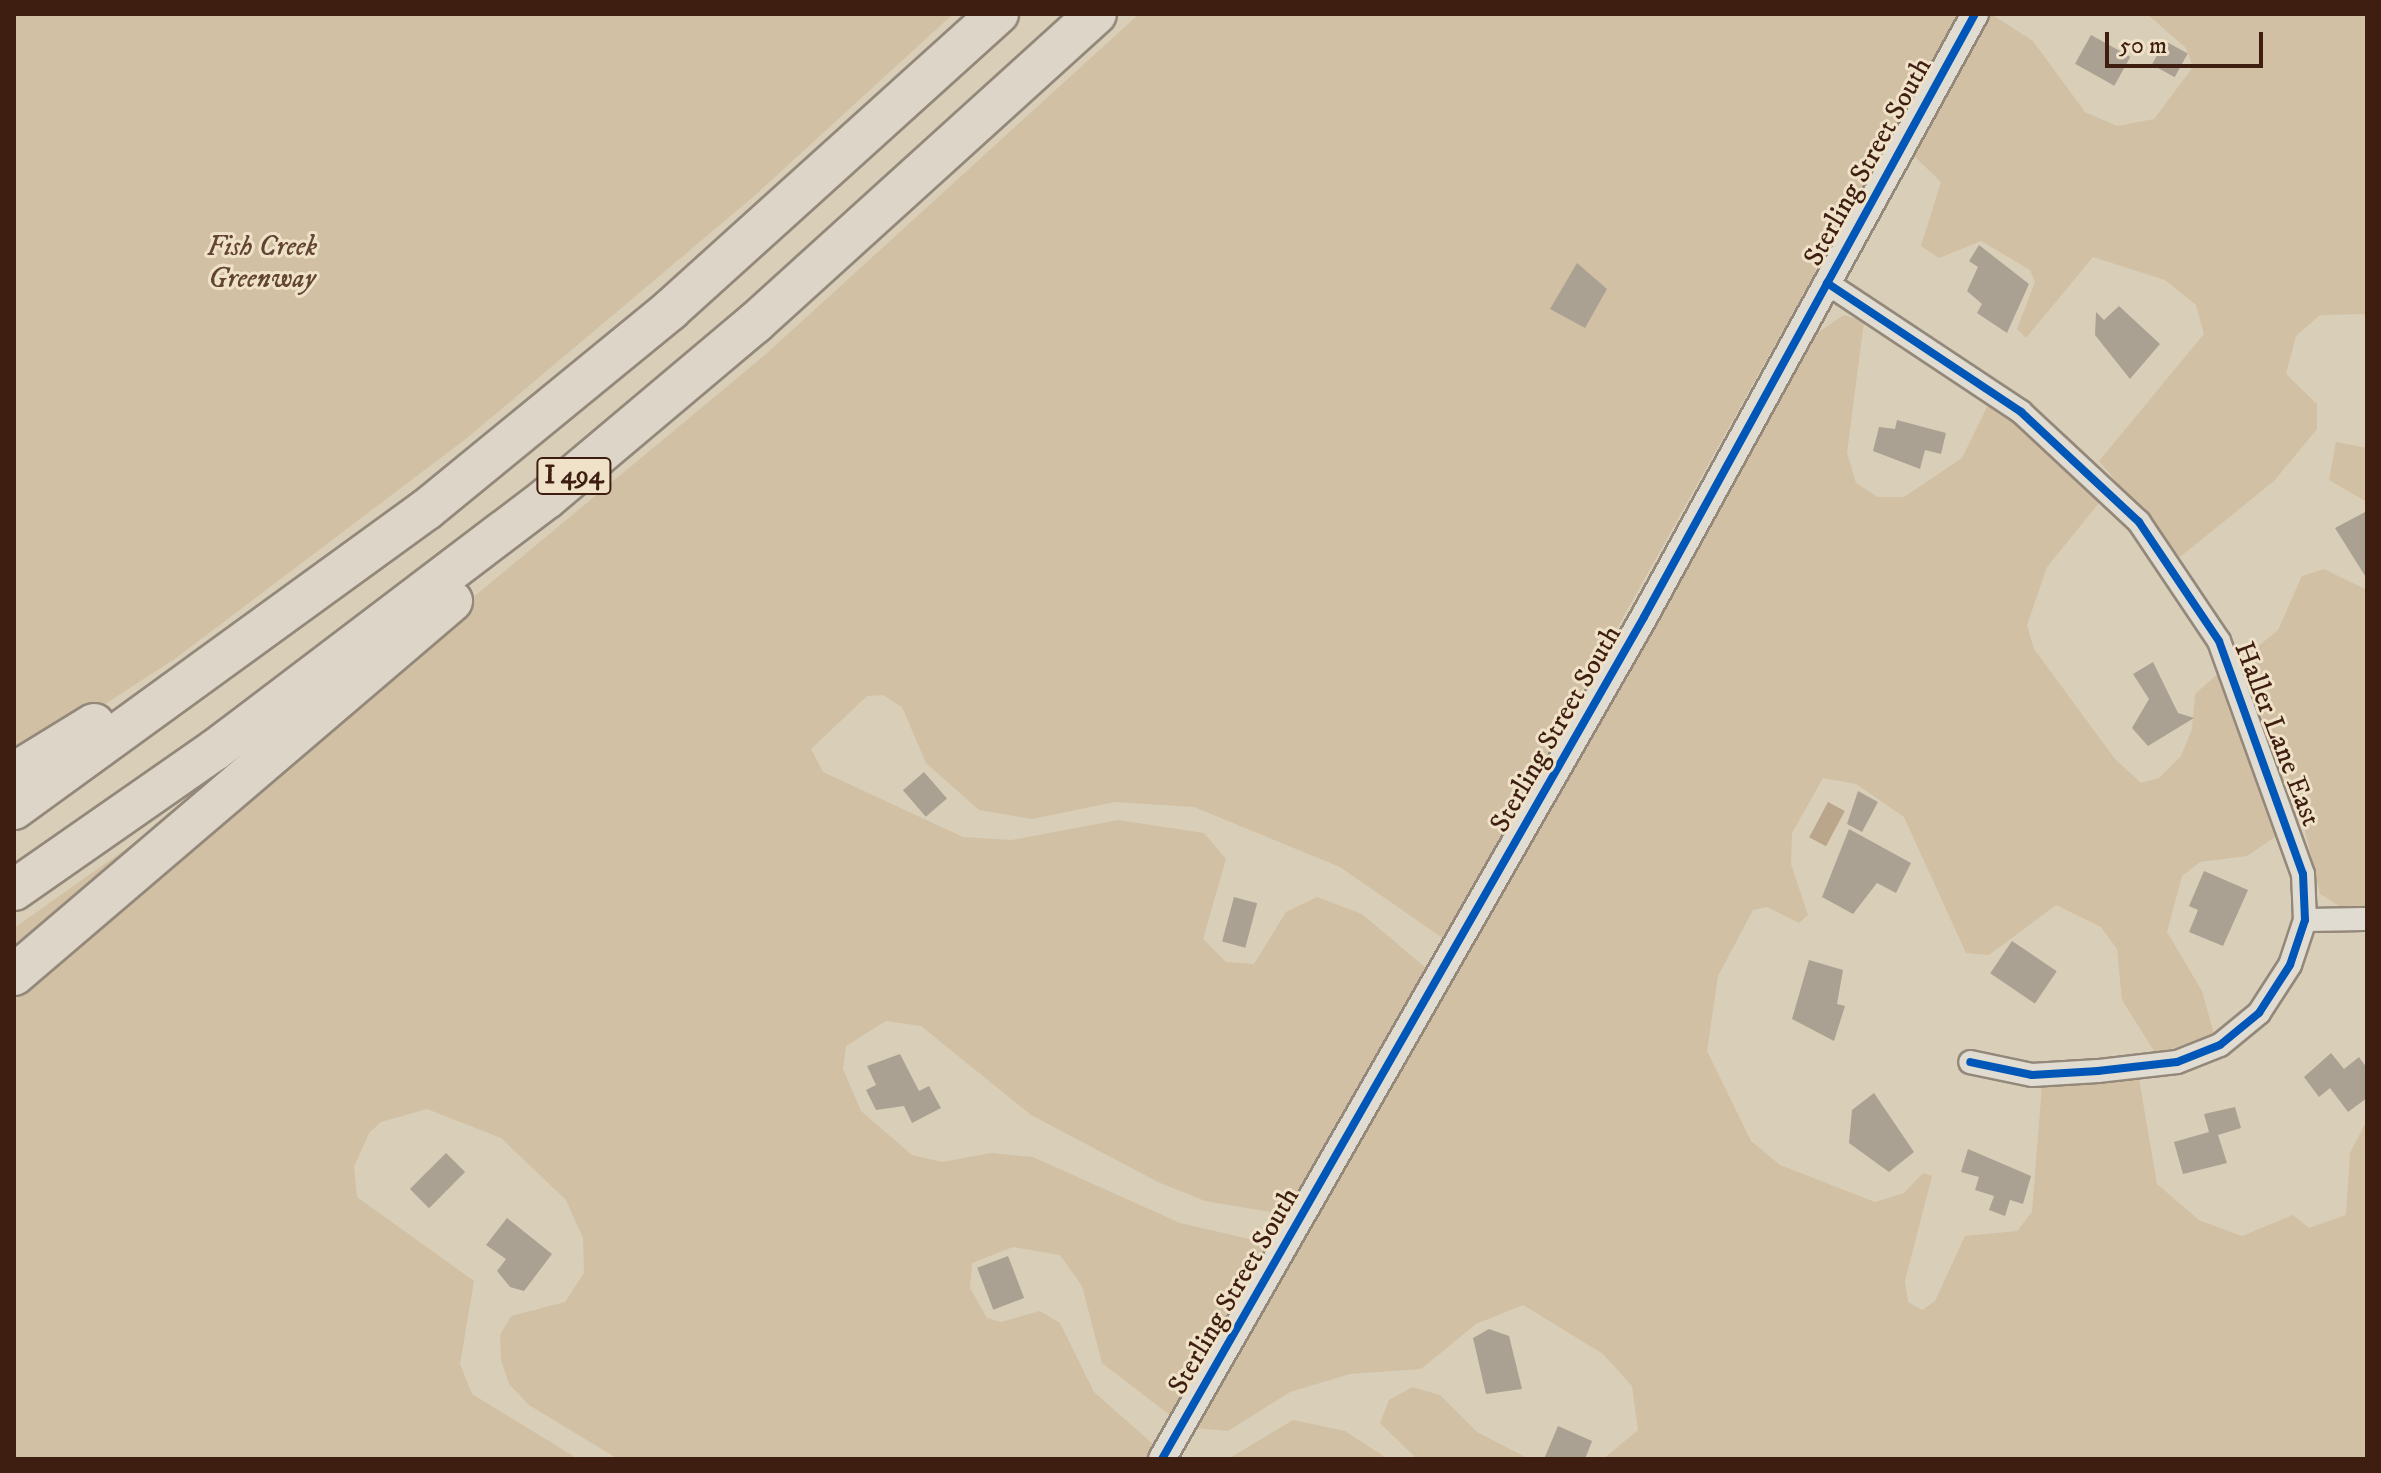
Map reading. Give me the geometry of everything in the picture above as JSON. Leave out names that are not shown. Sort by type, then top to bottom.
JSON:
[{"type":"highway","name":"I 494","points":[[14,809],[427,509],[658,320],[998,14]]},
{"type":"highway","name":"I 494","points":[[14,890],[371,635],[711,361],[1096,14]]},
{"type":"highway","points":[[14,975],[408,642],[711,361]]},
{"type":"highway","points":[[14,773],[106,716],[186,686]]},
{"type":"street","name":"Sterling Street South","points":[[1162,1459],[1610,678],[1975,14]]},
{"type":"street","name":"Haller Lane East","points":[[1827,283],[2031,420],[2108,488],[2160,549],[2209,624],[2241,691],[2296,844],[2305,920]]},
{"type":"street","points":[[1970,1062],[2032,1075],[2195,1057],[2231,1038],[2267,1004],[2305,920],[2367,919]]},
{"type":"green space","name":"Fish Creek Greenway","points":[[14,14],[953,14],[753,197],[467,438],[176,658],[14,763]]},
{"type":"green space","points":[[1139,14],[1959,14],[1444,939],[1340,867],[1194,807],[1115,802],[1032,819],[979,810],[926,763],[902,707],[883,695],[867,696],[811,749],[823,772],[963,837],[1012,840],[1118,820],[1204,833],[1226,859],[1203,939],[1226,962],[1254,964],[1286,912],[1317,897],[1362,914],[1427,969],[1288,1215],[1205,1201],[1158,1182],[1031,1115],[921,1026],[886,1021],[846,1046],[843,1069],[861,1111],[912,1155],[942,1162],[991,1153],[1033,1157],[1180,1223],[1271,1244],[1171,1416],[1102,1363],[1082,1286],[1060,1255],[1013,1247],[972,1263],[970,1288],[987,1318],[1001,1322],[1040,1311],[1060,1323],[1094,1392],[1154,1445],[1146,1459],[618,1459],[529,1405],[509,1384],[501,1360],[500,1335],[511,1316],[565,1302],[584,1273],[583,1238],[566,1200],[501,1138],[427,1109],[381,1122],[369,1133],[354,1167],[357,1197],[474,1281],[460,1364],[472,1394],[578,1459],[14,1459],[14,989],[185,837],[766,354]]},
{"type":"green space","points":[[1991,14],[2033,41],[2085,112],[2117,126],[2154,119],[2193,67],[2186,48],[2147,14],[2367,14],[2367,314],[2320,315],[2296,336],[2286,374],[2317,404],[2317,429],[2274,481],[2180,557],[2099,461],[2204,334],[2196,305],[2165,280],[2093,257],[2026,338],[2017,329],[2035,282],[2030,270],[1981,241],[1939,258],[1921,246],[1941,182],[1913,155]]},
{"type":"green space","points":[[1844,315],[1864,321],[1847,453],[1856,483],[1878,497],[1904,497],[1962,458],[1989,403],[2011,417],[2103,498],[2047,567],[2027,625],[2034,649],[2115,759],[2141,783],[2159,778],[2181,756],[2192,729],[2195,694],[2220,672],[2281,833],[2247,856],[2200,862],[2182,876],[2167,932],[2202,991],[2214,1034],[2156,1054],[2122,1000],[2117,949],[2101,927],[2056,905],[1989,955],[1966,953],[1904,817],[1856,784],[1823,778],[1792,833],[1791,864],[1808,915],[1799,923],[1767,907],[1753,910],[1718,976],[1707,1051],[1751,1141],[1780,1165],[1875,1202],[1904,1193],[1923,1173],[1932,1176],[1905,1281],[1908,1302],[1922,1310],[1935,1301],[1965,1236],[2017,1231],[2032,1212],[2042,1086],[2139,1079],[2157,1184],[2199,1220],[2242,1236],[2293,1215],[2309,1228],[2346,1215],[2350,1153],[2367,1120],[2367,1459],[1603,1459],[1638,1430],[1632,1386],[1603,1354],[1523,1305],[1476,1324],[1421,1369],[1350,1374],[1290,1392],[1228,1431],[1195,1428],[1817,333]]},
{"type":"green space","points":[[2336,442],[2367,448],[2367,502],[2329,480]]},
{"type":"green space","points":[[2324,569],[2367,590],[2367,908],[2344,909],[2320,894],[2303,822],[2241,660],[2278,630],[2302,576]]},
{"type":"green space","points":[[171,817],[14,965],[14,928]]},
{"type":"green space","points":[[1412,1387],[1440,1395],[1477,1432],[1529,1459],[1417,1459],[1380,1423],[1389,1400]]},
{"type":"green space","points":[[1293,1420],[1345,1431],[1388,1459],[1228,1459]]},
{"type":"shaded area","points":[[1828,802],[1845,811],[1826,846],[1809,837]]},
{"type":"building","points":[[2091,35],[2130,57],[2114,86],[2075,64]]},
{"type":"building","points":[[2165,41],[2188,54],[2175,77],[2152,65]]},
{"type":"building","points":[[1979,245],[2029,284],[2007,333],[1977,313],[1982,304],[1967,291],[1978,267],[1969,261]]},
{"type":"building","points":[[1577,263],[1607,289],[1585,328],[1550,309]]},
{"type":"building","points":[[2119,306],[2160,344],[2130,379],[2095,335],[2096,312],[2104,320]]},
{"type":"building","points":[[1897,420],[1946,433],[1941,454],[1925,450],[1920,469],[1873,451],[1879,427],[1895,429]]},
{"type":"building","points":[[2367,511],[2367,579],[2335,528]]},
{"type":"building","points":[[2153,662],[2178,713],[2194,718],[2148,746],[2132,728],[2149,699],[2133,674]]},
{"type":"building","points":[[924,772],[947,798],[926,817],[903,790]]},
{"type":"building","points":[[1858,791],[1878,802],[1862,832],[1847,824]]},
{"type":"building","points":[[1849,829],[1911,863],[1896,893],[1877,883],[1853,914],[1822,897]]},
{"type":"building","points":[[2204,871],[2248,890],[2223,946],[2189,932],[2198,910],[2189,906]]},
{"type":"building","points":[[1234,897],[1257,903],[1245,948],[1222,941]]},
{"type":"building","points":[[2012,941],[2057,971],[2035,1004],[1990,973]]},
{"type":"building","points":[[1809,960],[1843,970],[1837,1004],[1845,1006],[1834,1041],[1792,1019]]},
{"type":"building","points":[[2331,1053],[2344,1069],[2359,1057],[2367,1068],[2367,1098],[2348,1112],[2330,1088],[2319,1097],[2304,1077]]},
{"type":"building","points":[[900,1054],[919,1091],[929,1086],[941,1108],[912,1123],[904,1106],[876,1110],[866,1090],[876,1085],[867,1066]]},
{"type":"building","points":[[1874,1093],[1914,1152],[1889,1172],[1849,1143],[1852,1110]]},
{"type":"building","points":[[2235,1107],[2241,1128],[2218,1135],[2227,1163],[2183,1174],[2174,1142],[2209,1132],[2204,1114]]},
{"type":"building","points":[[1968,1149],[2031,1176],[2023,1204],[2010,1200],[2005,1216],[1989,1210],[1994,1196],[1975,1190],[1979,1177],[1961,1172]]},
{"type":"building","points":[[446,1153],[465,1172],[429,1208],[410,1189]]},
{"type":"building","points":[[507,1218],[552,1254],[524,1291],[510,1287],[497,1271],[506,1259],[486,1245]]},
{"type":"building","points":[[1008,1256],[1024,1298],[993,1310],[977,1268]]},
{"type":"building","points":[[1489,1329],[1509,1336],[1522,1389],[1486,1394],[1473,1338]]},
{"type":"building","points":[[1558,1426],[1592,1441],[1585,1459],[1544,1459]]},
{"type":"cycle path","points":[[1162,1459],[1644,617],[1975,14]]},
{"type":"cycle path","points":[[1827,283],[2021,412],[2139,522],[2219,641],[2303,874],[2305,920],[2290,965],[2259,1013],[2220,1045],[2177,1062],[2098,1071],[2032,1075],[1970,1062]]}]
